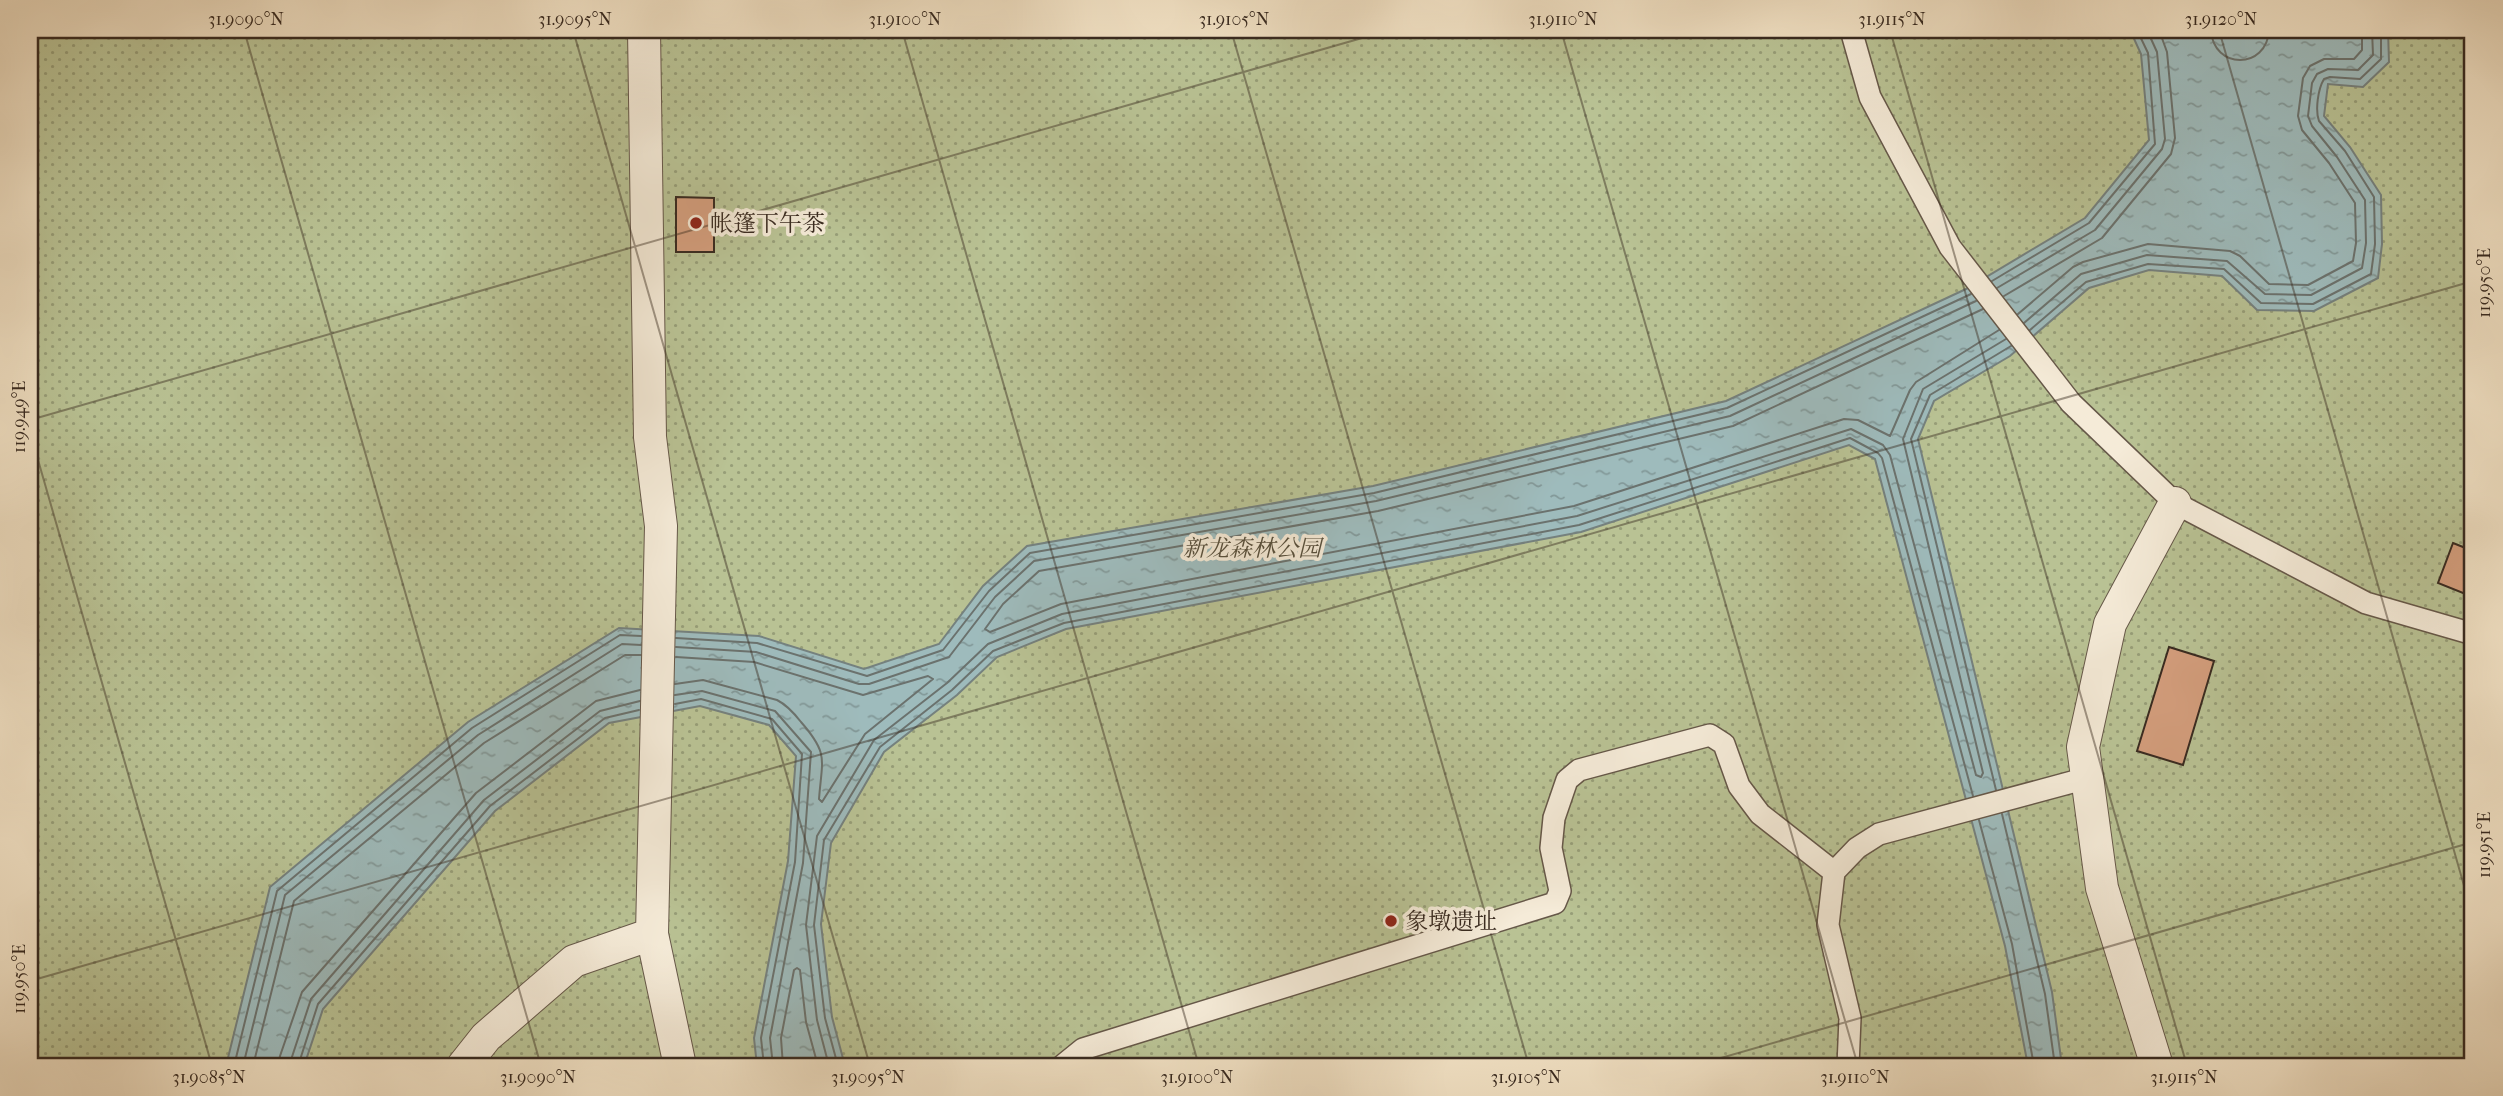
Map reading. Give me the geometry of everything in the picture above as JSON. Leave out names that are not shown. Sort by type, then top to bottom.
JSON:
[{"type":"street","points":[[643,30],[650,437],[661,526],[652,934],[680,1066]]},
{"type":"street","points":[[2157,1066],[2102,888],[2083,747],[2110,624],[2175,503]]},
{"type":"street","points":[[463,1066],[486,1037],[574,961],[652,934]]},
{"type":"lane","points":[[1851,30],[1870,97],[1950,247],[2071,403],[2175,503],[2366,603],[2473,634]]},
{"type":"lane","points":[[1062,1066],[1083,1049],[1555,903],[1560,891],[1552,848],[1554,818],[1567,780],[1579,770],[1710,735],[1724,744],[1739,786],[1760,814],[1834,872]]},
{"type":"lane","points":[[1848,1066],[1850,1018],[1828,925],[1834,872],[1857,848],[1879,834],[2087,778]]},
{"type":"green space","name":"新龙森林公园","points":[[30,30],[2473,30],[2473,1066],[30,1066]]},
{"type":"water","points":[[2130,30],[2233,30],[2241,34],[2245,30],[2388,30],[2389,62],[2363,87],[2328,84],[2324,116],[2350,147],[2381,195],[2382,244],[2378,278],[2314,311],[2257,310],[2222,276],[2149,270],[2089,288],[2010,356],[1934,401],[1918,439],[2052,992],[2062,1066],[2028,1066],[2005,946],[1875,459],[1849,445],[1581,532],[1066,629],[997,657],[957,695],[884,752],[831,843],[821,924],[832,1017],[845,1066],[757,1066],[754,1038],[788,861],[796,756],[769,725],[700,706],[609,723],[495,811],[323,1009],[304,1066],[226,1066],[270,887],[468,722],[619,628],[759,636],[864,669],[939,644],[983,586],[1027,546],[1373,486],[1726,401],[1966,289],[2085,218],[2149,140],[2141,54]]},
{"type":"building","points":[[676,197],[714,198],[714,252],[676,252]]},
{"type":"building","points":[[2453,543],[2473,551],[2473,597],[2438,583]]},
{"type":"building","points":[[2169,647],[2214,661],[2183,765],[2137,751]]},
{"type":"place","name":"帐篷下午茶","points":[[696,223]]},
{"type":"place","name":"象墩遗址","points":[[1391,921]]}]
